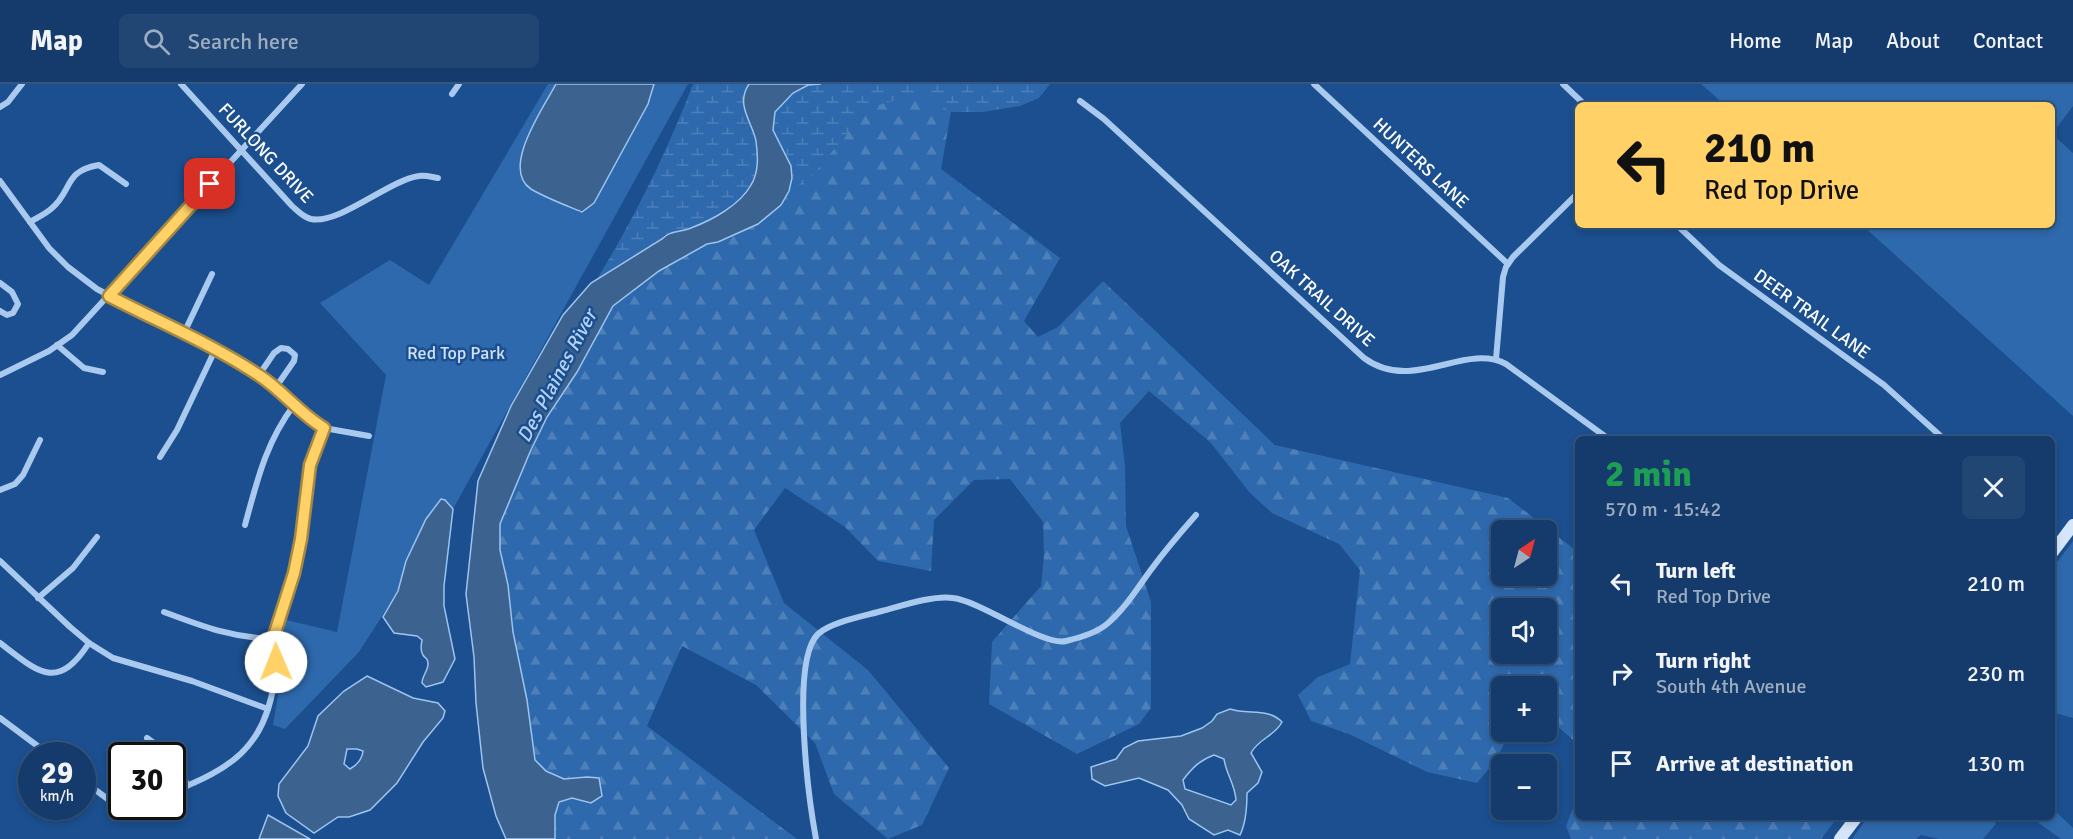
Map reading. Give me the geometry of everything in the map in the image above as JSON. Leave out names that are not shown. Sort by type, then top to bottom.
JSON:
[{"type":"main road","points":[[2055,549],[2073,525]]},
{"type":"main road","points":[[1840,839],[1854,820]]},
{"type":"street","points":[[0,107],[8,102],[22,84]]},
{"type":"street","name":"FURLONG DRIVE","points":[[181,84],[292,206],[302,215],[312,219],[332,217],[402,182],[420,176],[438,178]]},
{"type":"street","points":[[0,375],[26,364],[72,334],[302,84]]},
{"type":"street","points":[[452,94],[459,84]]},
{"type":"street","name":"HUNTERS LANE","points":[[1314,84],[1508,264]]},
{"type":"street","points":[[1563,84],[1582,102]]},
{"type":"street","name":"OAK TRAIL DRIVE","points":[[1080,101],[1104,119],[1375,366],[1390,371],[1404,372],[1496,359]]},
{"type":"street","points":[[30,222],[51,210],[63,196],[73,176],[88,167],[99,165],[126,184]]},
{"type":"street","points":[[0,182],[49,248],[68,267],[109,296],[216,348],[276,387],[310,420],[324,428],[369,436]]},
{"type":"street","points":[[1575,196],[1508,264],[1503,277],[1496,359],[1605,436]]},
{"type":"street","name":"DEER TRAIL LANE","points":[[1680,228],[1719,265],[1869,373],[1941,436]]},
{"type":"street","points":[[184,333],[212,274]]},
{"type":"street","points":[[0,283],[12,292],[18,304],[13,313],[7,315],[0,311]]},
{"type":"street","points":[[57,345],[84,368],[103,372]]},
{"type":"street","points":[[160,457],[177,430],[216,348]]},
{"type":"street","points":[[259,375],[274,353],[281,348],[293,352],[294,361],[276,387]]},
{"type":"street","points":[[245,525],[260,470],[270,444],[281,422],[294,405]]},
{"type":"street","points":[[186,783],[187,786],[215,774],[237,758],[249,747],[268,709],[275,679],[273,639],[294,573],[301,539],[310,465],[324,428]]},
{"type":"street","points":[[0,490],[15,484],[23,475],[39,440]]},
{"type":"street","points":[[816,839],[810,809],[803,717],[805,672],[812,642],[816,635],[856,618],[919,601],[952,598],[980,607],[1053,641],[1069,640],[1089,634],[1106,625],[1120,610],[1196,515]]},
{"type":"street","points":[[38,598],[73,568],[97,537]]},
{"type":"street","points":[[0,561],[89,643],[113,658],[172,674],[268,709]]},
{"type":"street","points":[[164,612],[215,631],[247,638],[273,639]]},
{"type":"street","points":[[0,643],[34,668],[43,672],[56,672],[67,669],[79,658],[89,643]]},
{"type":"street","points":[[0,718],[32,742]]},
{"type":"street","points":[[147,738],[153,742]]},
{"type":"green space","name":"Red Top Park","points":[[548,84],[688,84],[453,509],[445,500],[406,561],[398,591],[359,652],[285,729],[273,725],[282,671],[281,645],[286,620],[337,632],[386,375],[320,303],[390,260],[429,285]]},
{"type":"green space","points":[[693,84],[749,84],[746,89],[758,157],[757,171],[751,186],[741,199],[711,218],[690,229],[664,235],[662,239],[597,279],[650,184]]},
{"type":"green space","points":[[821,84],[997,84],[983,112],[951,112],[941,169],[1060,258],[1024,321],[1038,337],[1058,327],[1103,281],[1275,445],[1508,498],[1537,520],[1491,520],[1491,586],[1557,586],[1557,536],[1575,550],[1575,743],[1557,726],[1557,676],[1491,676],[1491,742],[1505,742],[1499,754],[1491,754],[1491,766],[1477,783],[1427,772],[1349,734],[1311,721],[1298,695],[1318,677],[1350,664],[1360,570],[1339,544],[1272,513],[1250,493],[1210,442],[1149,391],[1120,423],[1125,466],[1126,526],[1151,602],[1151,708],[1139,724],[1077,754],[989,704],[992,642],[1041,586],[1044,555],[1043,522],[1010,479],[974,480],[934,520],[931,571],[878,561],[845,527],[785,488],[754,530],[784,603],[868,670],[949,768],[922,825],[888,839],[834,794],[815,743],[756,685],[682,646],[647,726],[797,839],[555,839],[555,815],[559,802],[572,798],[599,778],[565,779],[546,771],[535,760],[527,700],[513,632],[508,585],[500,550],[500,524],[547,417],[577,372],[613,306],[659,271],[707,244],[718,242],[758,224],[773,129]]},
{"type":"green space","points":[[1050,84],[1039,98],[1020,106],[983,112],[951,112],[926,97],[914,95],[868,108],[812,176],[789,191],[792,178],[773,129],[775,112],[793,93],[808,85]]},
{"type":"green space","points":[[1701,84],[2073,84],[2073,106],[2055,130],[2055,102],[1722,102]]},
{"type":"green space","points":[[2055,137],[2073,153],[2073,416],[1865,228],[2055,228]]},
{"type":"green space","points":[[2073,541],[2073,718],[2055,713],[2055,565]]},
{"type":"green space","points":[[1575,803],[1575,820],[1835,820],[1821,839],[1571,839],[1566,826]]},
{"type":"green space","points":[[2055,811],[2073,828],[2073,839],[2061,839],[2035,820],[2055,820]]},
{"type":"green space","points":[[1866,820],[1996,820],[1983,839],[1940,839],[1921,835],[1916,839],[1852,839]]},
{"type":"water","points":[[556,84],[654,84],[648,104],[594,203],[582,212],[531,189],[523,180],[520,167],[527,138]]},
{"type":"water","name":"Des Plaines River","points":[[749,84],[821,84],[808,85],[793,93],[775,112],[773,130],[791,166],[792,178],[789,191],[781,205],[758,224],[718,242],[707,244],[659,271],[613,306],[577,372],[547,417],[500,524],[500,550],[508,585],[513,632],[527,700],[535,760],[546,771],[564,779],[599,778],[602,796],[591,803],[572,798],[559,802],[555,815],[555,839],[506,839],[496,816],[483,768],[474,657],[466,594],[478,481],[511,406],[563,315],[591,283],[668,234],[708,221],[733,205],[751,185],[757,169],[757,158],[756,141],[744,106],[745,92]]},
{"type":"water","points":[[441,499],[453,509],[444,586],[444,606],[455,659],[443,682],[426,687],[422,683],[428,662],[421,652],[422,640],[417,636],[394,633],[383,617],[398,591],[406,561],[426,519]]},
{"type":"water","points":[[367,676],[413,698],[438,703],[445,711],[443,718],[423,742],[397,783],[370,810],[349,817],[338,817],[314,833],[286,813],[278,796],[279,784],[308,746],[318,716],[344,691]],"holes":[[[347,749],[363,751],[362,757],[350,769],[344,764]]]},
{"type":"water","points":[[1230,709],[1265,713],[1282,722],[1251,753],[1262,772],[1258,783],[1247,793],[1246,815],[1240,835],[1228,830],[1214,835],[1189,819],[1182,805],[1168,790],[1139,778],[1105,786],[1092,779],[1091,767],[1116,759],[1124,748],[1138,741],[1181,736],[1202,728],[1217,714]],"holes":[[[1214,755],[1224,759],[1236,800],[1231,805],[1185,789],[1183,780],[1200,762]]]},
{"type":"water","points":[[268,815],[310,839],[259,839]]},
{"type":"route","points":[[210,184],[109,296],[216,348],[276,387],[310,420],[324,428],[310,465],[301,539],[294,573],[273,639],[276,662]]}]
